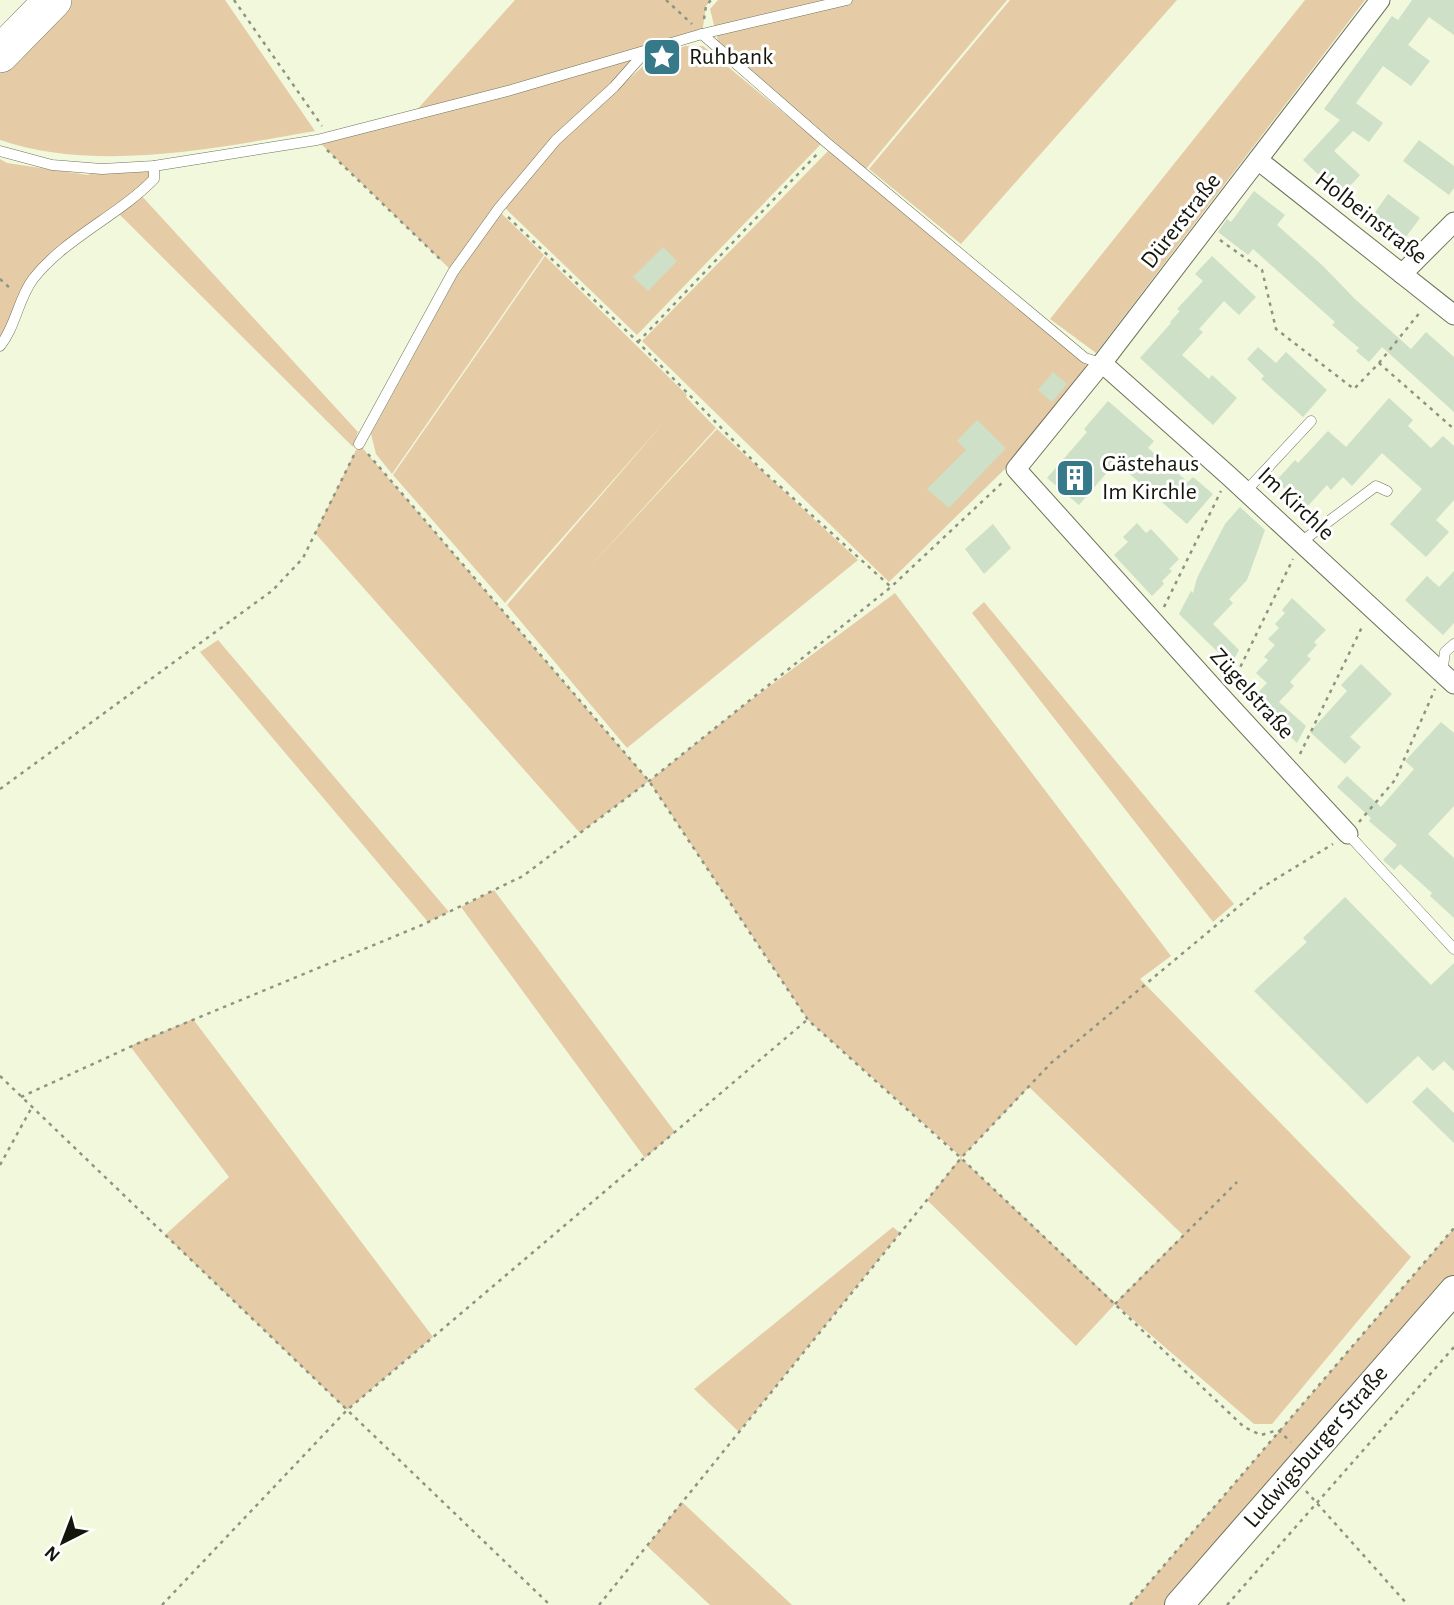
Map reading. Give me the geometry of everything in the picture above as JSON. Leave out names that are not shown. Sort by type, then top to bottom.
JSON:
[{"type":"highway","points":[[0,18],[18,0]]},
{"type":"highway","points":[[0,54],[53,0]]},
{"type":"main road","name":"Ludwigsburger Straße","points":[[1179,1605],[1454,1290]]},
{"type":"street","name":"Dürerstraße","points":[[1016,469],[1102,363],[1380,0]]},
{"type":"street","name":"Holbeinstraße","points":[[1258,160],[1454,315]]},
{"type":"street","points":[[1402,274],[1454,222]]},
{"type":"street","name":"Im Kirchle","points":[[1102,363],[1229,475],[1448,679]]},
{"type":"street","name":"Zügelstraße","points":[[1016,469],[1348,834]]},
{"type":"lane","points":[[0,151],[52,165],[102,169],[154,166],[317,140],[511,90],[702,34],[847,0]]},
{"type":"lane","points":[[702,34],[827,143],[1085,358],[1102,363]]},
{"type":"lane","points":[[359,444],[453,272],[499,208],[556,140],[614,87],[647,50]]},
{"type":"lane","points":[[0,346],[7,338],[24,294],[34,278],[59,253],[139,194],[153,179],[154,166]]},
{"type":"lane","points":[[1246,491],[1311,421]]},
{"type":"lane","points":[[1301,542],[1376,486],[1387,491]]},
{"type":"lane","points":[[1448,679],[1445,652],[1454,644]]},
{"type":"lane","name":"Zügelstraße","points":[[1348,834],[1454,949]]},
{"type":"path","points":[[234,0],[330,137]]},
{"type":"path","points":[[666,0],[702,34]]},
{"type":"path","points":[[702,34],[706,6],[711,0]]},
{"type":"path","points":[[317,140],[453,272]]},
{"type":"path","points":[[638,342],[827,143]]},
{"type":"path","points":[[499,208],[638,342],[761,469],[891,587]]},
{"type":"path","points":[[1205,230],[1262,270],[1276,329],[1354,389],[1380,363],[1432,298]]},
{"type":"path","points":[[1380,363],[1454,429]]},
{"type":"path","points":[[0,789],[274,590],[303,558],[359,444],[649,781],[808,1020],[961,1158],[1244,1427],[1261,1435],[1278,1430]]},
{"type":"path","points":[[21,1097],[154,1035],[422,925],[523,876],[649,781],[891,587],[1016,469]]},
{"type":"path","points":[[1156,623],[1229,475]]},
{"type":"path","points":[[1224,700],[1301,542]]},
{"type":"path","points":[[1291,772],[1371,608]]},
{"type":"path","points":[[599,1605],[961,1158],[1051,1063],[1261,888],[1348,834],[1395,779],[1448,679]]},
{"type":"path","points":[[162,1605],[347,1410],[808,1020]]},
{"type":"path","points":[[0,1076],[550,1605]]},
{"type":"path","points":[[0,1165],[32,1107]]},
{"type":"path","points":[[1115,1304],[1237,1182]]},
{"type":"path","points":[[1130,1605],[1454,1228]]},
{"type":"path","points":[[1227,1605],[1454,1347]]},
{"type":"path","points":[[1278,1430],[1317,1502],[1409,1605]]},
{"type":"shaded area","points":[[64,0],[225,0],[315,131],[198,150],[116,156],[37,150],[0,140],[0,69]]},
{"type":"shaded area","points":[[515,0],[711,0],[706,6],[702,34],[647,50],[556,140],[453,272],[317,140],[414,113]]},
{"type":"shaded area","points":[[718,0],[1007,0],[866,169],[718,41],[710,9]]},
{"type":"shaded area","points":[[1010,0],[1177,0],[961,244],[869,169]]},
{"type":"shaded area","points":[[1305,0],[1365,0],[1096,353],[1050,319]]},
{"type":"shaded area","points":[[685,46],[703,46],[821,144],[637,335],[505,208],[560,141],[651,59]]},
{"type":"shaded area","points":[[828,151],[1087,365],[1009,465],[889,582],[642,341]]},
{"type":"shaded area","points":[[0,159],[7,163],[88,175],[102,169],[154,166],[154,179],[140,194],[358,432],[353,447],[116,211],[34,278],[0,346]]},
{"type":"shaded area","points":[[500,212],[544,255],[392,474],[376,454],[371,434],[457,276]]},
{"type":"shaded area","points":[[545,256],[687,395],[716,428],[586,571],[717,429],[858,560],[627,748],[507,605],[665,421],[505,603],[393,475]]},
{"type":"shaded area","points":[[359,444],[649,781],[580,833],[315,533]]},
{"type":"shaded area","points":[[895,593],[1171,956],[1140,979],[1411,1257],[1272,1424],[1254,1424],[1115,1304],[1076,1346],[927,1200],[961,1157],[808,1020],[649,781],[744,705]],"holes":[[[1029,1087],[1183,1235],[1115,1303],[961,1158]]]},
{"type":"shaded area","points":[[984,602],[1234,904],[1213,922],[972,613]]},
{"type":"shaded area","points":[[218,640],[449,912],[428,922],[200,652]]},
{"type":"shaded area","points":[[494,890],[675,1132],[645,1158],[461,907]]},
{"type":"shaded area","points":[[193,1019],[433,1337],[347,1410],[165,1235],[229,1177],[130,1046]]},
{"type":"shaded area","points":[[893,1227],[900,1233],[739,1432],[694,1389]]},
{"type":"shaded area","points":[[1454,1228],[1454,1290],[1179,1605],[1130,1605]]},
{"type":"shaded area","points":[[682,1502],[792,1605],[710,1605],[647,1546]]},
{"type":"building","points":[[1412,0],[1454,0],[1454,35],[1429,17],[1408,45],[1430,61],[1411,86],[1383,66],[1356,103],[1383,123],[1369,142],[1353,131],[1334,151],[1360,175],[1341,196],[1303,160],[1340,120],[1324,109],[1392,16],[1398,20]]},
{"type":"building","points":[[1419,140],[1454,166],[1454,188],[1449,195],[1403,161]]},
{"type":"building","points":[[1254,191],[1285,215],[1277,225],[1411,349],[1426,332],[1454,357],[1454,412],[1382,347],[1369,362],[1356,351],[1359,348],[1332,325],[1335,322],[1253,249],[1248,255],[1218,232],[1227,219],[1231,222]]},
{"type":"building","points":[[1388,194],[1420,218],[1403,241],[1371,218]]},
{"type":"building","points":[[663,247],[677,261],[648,291],[633,277]]},
{"type":"building","points":[[1212,256],[1256,297],[1239,315],[1224,301],[1199,329],[1203,332],[1182,355],[1209,379],[1212,375],[1237,398],[1213,425],[1140,358],[1171,323],[1180,311],[1177,309],[1203,281],[1195,274]]},
{"type":"building","points":[[1258,347],[1276,363],[1286,352],[1327,390],[1303,417],[1261,379],[1264,376],[1247,359]]},
{"type":"building","points":[[1053,372],[1067,384],[1052,402],[1038,390]]},
{"type":"building","points":[[1389,398],[1413,420],[1408,426],[1431,448],[1443,436],[1454,446],[1454,500],[1436,520],[1449,532],[1426,557],[1390,524],[1422,489],[1382,453],[1352,486],[1343,477],[1331,490],[1327,485],[1306,508],[1276,481],[1295,460],[1298,463],[1328,431],[1346,447]]},
{"type":"building","points":[[1108,401],[1154,441],[1148,448],[1188,482],[1193,477],[1213,494],[1187,524],[1116,462],[1079,505],[1047,478],[1087,432],[1084,429]]},
{"type":"building","points":[[977,420],[1006,448],[949,508],[927,489],[966,450],[957,441]]},
{"type":"building","points":[[1240,507],[1265,530],[1247,580],[1229,599],[1233,603],[1213,624],[1239,650],[1231,665],[1179,614],[1191,591],[1193,593],[1197,578],[1225,524]]},
{"type":"building","points":[[1137,523],[1146,533],[1151,529],[1179,559],[1169,569],[1172,571],[1162,581],[1164,584],[1152,596],[1114,555],[1128,542],[1123,537]]},
{"type":"building","points":[[993,524],[1011,548],[984,574],[965,549]]},
{"type":"building","points":[[1454,571],[1454,623],[1443,635],[1405,600],[1427,576],[1439,587]]},
{"type":"building","points":[[1292,598],[1326,630],[1314,642],[1317,645],[1307,656],[1311,659],[1290,682],[1294,686],[1279,702],[1306,726],[1297,743],[1251,700],[1267,683],[1256,673],[1268,660],[1264,657],[1275,645],[1268,639],[1279,628],[1275,624],[1285,613],[1282,610]]},
{"type":"building","points":[[1361,664],[1392,694],[1350,737],[1361,747],[1345,764],[1310,732],[1347,691],[1341,685]]},
{"type":"building","points":[[1441,722],[1454,733],[1454,806],[1428,834],[1454,858],[1454,918],[1430,896],[1432,893],[1400,864],[1394,870],[1383,860],[1397,845],[1369,821],[1371,818],[1337,787],[1347,776],[1381,807],[1414,769],[1405,761]]},
{"type":"building","points":[[1345,897],[1431,985],[1454,963],[1454,1071],[1444,1061],[1433,1071],[1418,1056],[1367,1104],[1254,991],[1307,942],[1303,938]]},
{"type":"building","points":[[1427,1087],[1454,1113],[1454,1143],[1412,1102]]},
{"type":"place","name":"Ruhbank","points":[[662,57]]},
{"type":"place","name":"Gästehaus Im Kirchle","points":[[1075,478]]}]
